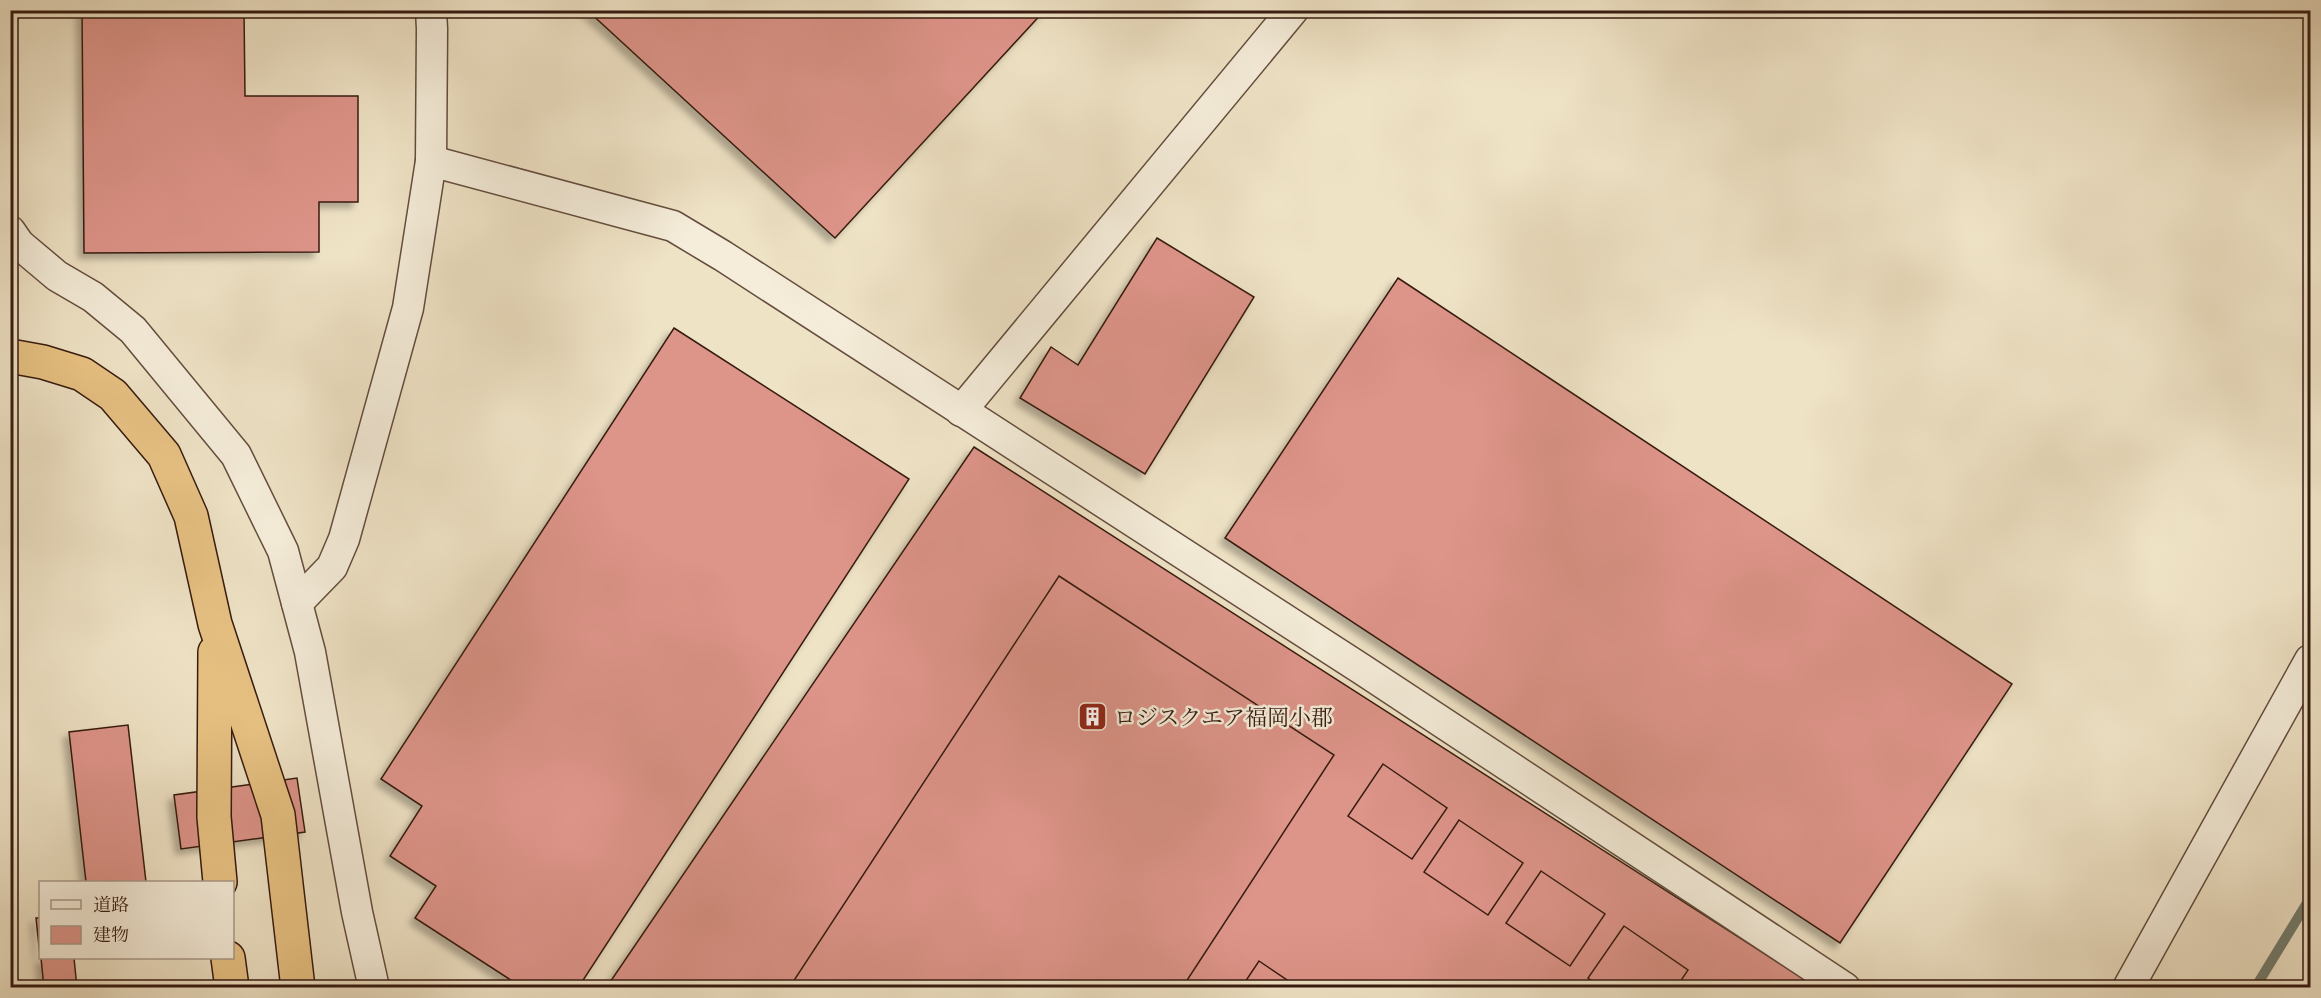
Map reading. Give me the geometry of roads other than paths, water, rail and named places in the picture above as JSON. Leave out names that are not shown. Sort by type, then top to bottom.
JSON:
[{"type":"highway","points":[[10,356],[43,362],[82,374],[113,395],[164,455],[191,516],[215,624],[278,814],[298,987]]},
{"type":"highway","points":[[215,624],[214,818],[220,881]]},
{"type":"highway","points":[[228,959],[232,987]]},
{"type":"street","points":[[297,603],[332,567],[345,539],[408,308],[431,162],[431,10]]},
{"type":"street","points":[[961,411],[1293,10]]},
{"type":"street","points":[[431,162],[673,226],[733,262],[1373,676],[1845,987]]},
{"type":"street","points":[[10,231],[19,244],[57,276],[93,297],[134,330],[236,455],[283,551],[310,652],[357,912],[374,987]]},
{"type":"street","points":[[2128,987],[2310,660]]},
{"type":"waterway","points":[[2255,988],[2310,898]]},
{"type":"place","name":"ロジスクエア福岡小郡","points":[[1093,717]]}]
